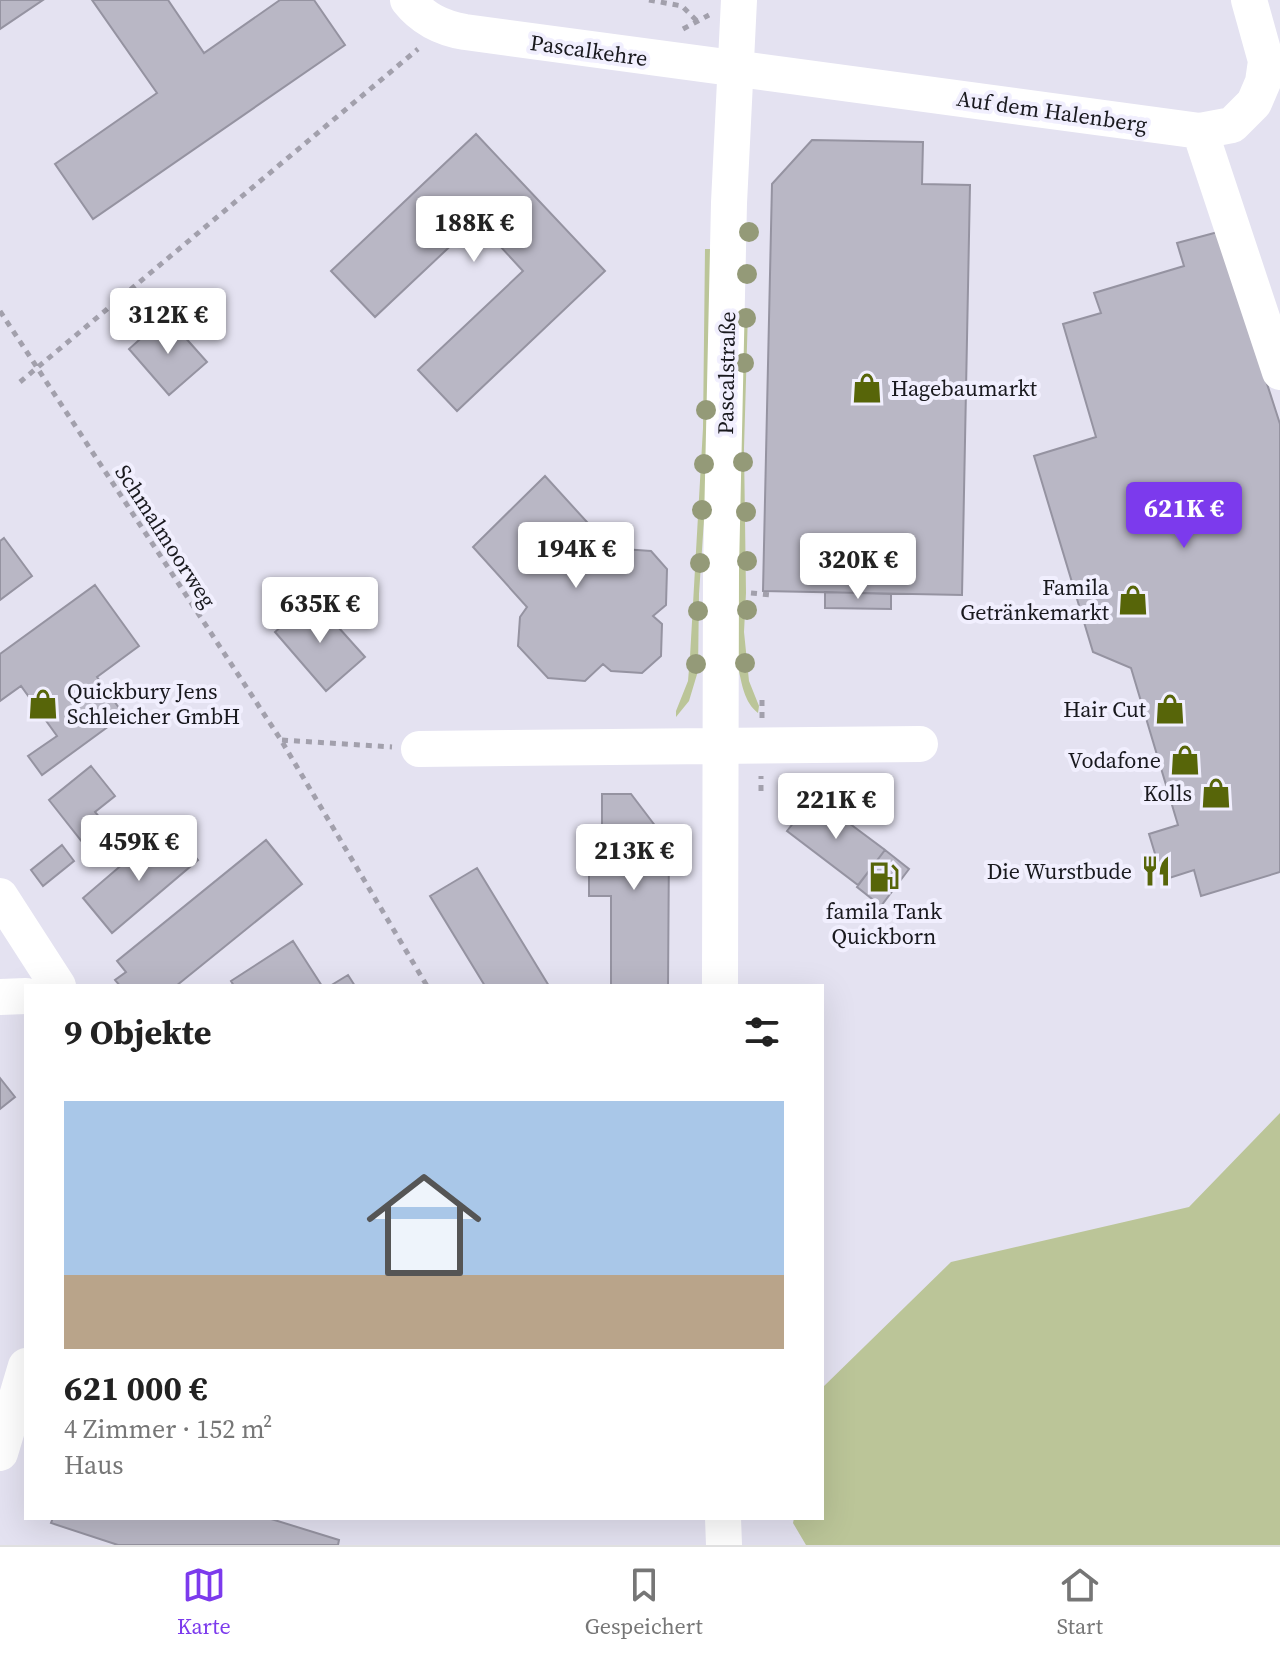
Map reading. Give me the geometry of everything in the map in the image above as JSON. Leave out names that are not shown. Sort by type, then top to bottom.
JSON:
[{"type":"street","points":[[408,0],[417,12],[444,28]]},
{"type":"street","name":"Pascalstraße","points":[[720,984],[721,570],[734,70],[739,0]]},
{"type":"street","name":"Auf dem Halenberg","points":[[734,70],[1200,131],[1232,125],[1254,103],[1263,82],[1266,61],[1249,0]]},
{"type":"street","name":"Pascalkehre","points":[[444,28],[734,70]]},
{"type":"street","points":[[1200,131],[1280,372]]},
{"type":"street","points":[[419,749],[920,744]]},
{"type":"street","points":[[0,896],[57,984]]},
{"type":"street","points":[[0,997],[24,996]]},
{"type":"street","points":[[0,1453],[24,1373]]},
{"type":"street","points":[[723,1520],[724,1545]]},
{"type":"path","points":[[649,0],[682,6],[697,21]]},
{"type":"path","points":[[20,382],[444,28]]},
{"type":"path","name":"Schmalmoorweg","points":[[0,311],[281,740],[426,984]]},
{"type":"path","points":[[750,593],[772,595]]},
{"type":"path","points":[[281,740],[419,749]]},
{"type":"green space","points":[[705,249],[714,249],[709,445],[699,594],[698,671],[689,701],[676,717],[688,681],[690,657],[703,428]]},
{"type":"green space","points":[[738,312],[748,312],[744,632],[749,681],[759,706],[758,713],[747,698],[738,667]]},
{"type":"green space","points":[[1280,1113],[1280,1545],[806,1545],[793,1523],[794,1520],[824,1520],[824,1386],[951,1262],[1189,1207]]},
{"type":"building","points":[[0,0],[43,0],[0,29]]},
{"type":"building","points":[[92,0],[168,0],[204,53],[280,0],[314,0],[345,45],[93,219],[55,164],[157,93]]},
{"type":"building","points":[[476,134],[605,271],[457,411],[418,370],[523,271],[477,221],[375,317],[331,271]]},
{"type":"building","name":"Hagebaumarkt","points":[[812,140],[923,142],[922,184],[970,185],[962,595],[763,591],[772,184]]},
{"type":"building","points":[[1218,232],[1280,424],[1280,872],[1201,896],[1194,870],[1163,880],[1149,834],[1178,825],[1131,668],[1093,652],[1034,456],[1096,437],[1063,324],[1101,313],[1094,293],[1184,266],[1177,243]]},
{"type":"building","points":[[166,316],[207,362],[169,395],[129,349]]},
{"type":"building","points":[[545,476],[617,555],[623,549],[651,551],[667,569],[666,605],[653,616],[662,624],[661,656],[642,673],[611,671],[603,664],[585,681],[548,678],[518,646],[520,617],[527,607],[473,547]]},
{"type":"building","points":[[4,538],[32,576],[0,600],[0,541]]},
{"type":"building","points":[[95,585],[139,646],[97,677],[124,715],[42,775],[28,756],[57,736],[21,686],[0,701],[0,654]]},
{"type":"building","points":[[825,592],[891,594],[891,609],[825,608]]},
{"type":"building","points":[[313,599],[365,657],[326,691],[275,632]]},
{"type":"building","points":[[91,766],[115,796],[95,812],[106,825],[83,843],[49,800]]},
{"type":"building","points":[[602,794],[631,794],[669,844],[668,984],[611,984],[611,896],[589,896],[589,867],[602,867]]},
{"type":"building","points":[[814,797],[885,850],[858,885],[787,831]]},
{"type":"building","points":[[176,833],[198,860],[112,933],[83,898],[131,857],[138,866]]},
{"type":"building","points":[[266,840],[302,884],[178,984],[118,984],[115,980],[126,972],[117,961]]},
{"type":"building","points":[[62,845],[74,861],[43,886],[31,870]]},
{"type":"building","name":"famila Tank Quickborn","points":[[885,850],[909,869],[881,906],[857,887]]},
{"type":"building","points":[[477,868],[548,984],[484,984],[430,896]]},
{"type":"building","points":[[293,941],[321,984],[233,984],[231,981]]},
{"type":"building","points":[[348,975],[354,984],[333,984]]},
{"type":"building","points":[[0,1078],[15,1097],[0,1109]]},
{"type":"building","points":[[52,1520],[274,1520],[339,1540],[338,1545],[118,1545],[51,1523]]},
{"type":"place","name":"Hagebaumarkt","points":[[867,388]]},
{"type":"place","name":"Famila Getränkemarkt","points":[[1133,600]]},
{"type":"place","name":"Quickbury Jens Schleicher GmbH","points":[[43,704]]},
{"type":"place","name":"Hair Cut","points":[[1170,709]]},
{"type":"place","name":"Vodafone","points":[[1185,760]]},
{"type":"place","name":"Kolls","points":[[1216,793]]},
{"type":"place","name":"Die Wurstbude","points":[[1156,871]]},
{"type":"place","name":"famila Tank Quickborn","points":[[884,877]]}]
